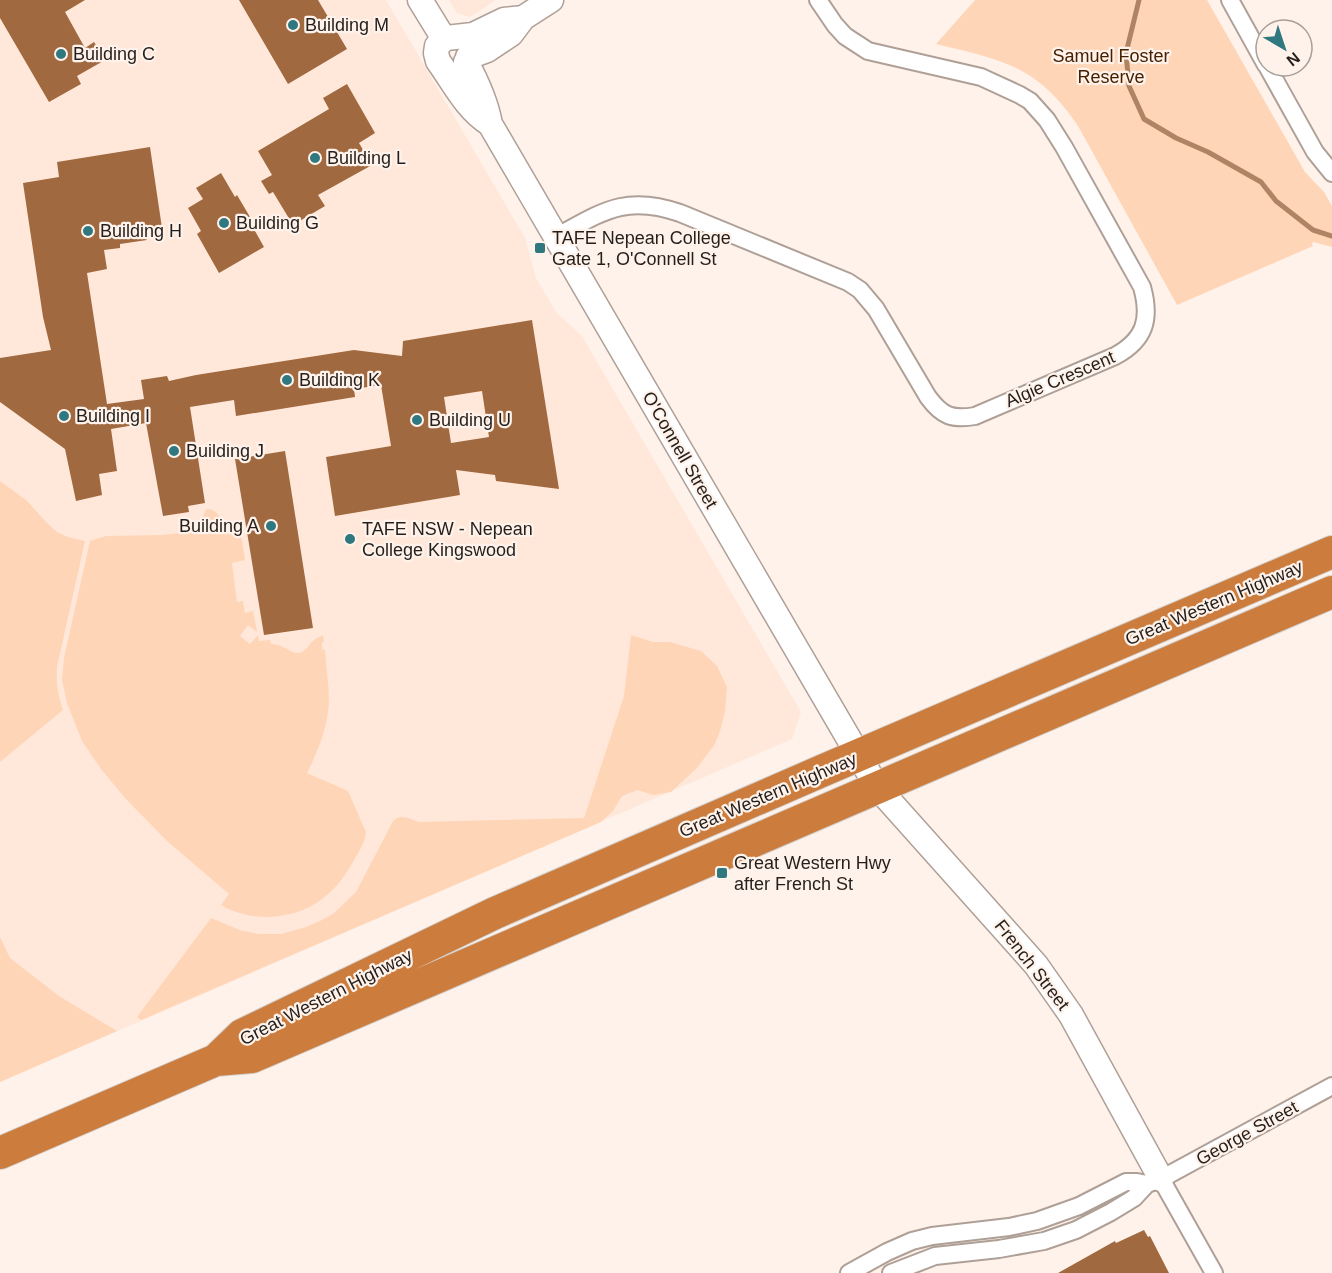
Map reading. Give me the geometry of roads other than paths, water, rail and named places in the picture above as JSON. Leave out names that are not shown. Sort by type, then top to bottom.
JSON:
[{"type":"highway","name":"Great Western Highway","points":[[868,773],[1332,552]]},
{"type":"highway","name":"Great Western Highway","points":[[0,1154],[216,1060],[242,1035],[495,913],[868,773],[1332,592]]},
{"type":"street","name":"O'Connell Street","points":[[420,0],[459,49],[488,110],[490,124],[868,773]]},
{"type":"street","points":[[459,49],[487,50],[511,34],[523,18],[551,0]]},
{"type":"street","name":"Algie Crescent","points":[[555,237],[610,209],[658,206],[848,282],[860,290],[876,309],[936,408],[952,417],[975,416],[1115,356],[1132,345],[1145,322],[1146,305],[1142,287],[1064,147],[1040,110],[1020,95],[981,77],[868,51],[845,36],[818,0]]},
{"type":"street","points":[[1230,0],[1254,43]]},
{"type":"street","name":"O'Connell Street","points":[[459,49],[459,68],[446,69],[442,66],[470,106],[490,124]]},
{"type":"street","points":[[1273,78],[1315,153],[1332,173]]},
{"type":"street","name":"French Street","points":[[868,773],[1036,965],[1071,1015],[1154,1182]]},
{"type":"street","name":"George Street","points":[[1154,1182],[1332,1086]]},
{"type":"street","points":[[849,1273],[912,1241],[1037,1221],[1078,1206],[1126,1182],[1154,1182]]},
{"type":"street","points":[[891,1273],[935,1256],[999,1250],[1044,1241],[1076,1230],[1134,1198],[1154,1182]]},
{"type":"street","points":[[1154,1182],[1214,1273]]},
{"type":"waterway","points":[[1139,0],[1126,53],[1129,86],[1144,119],[1261,182],[1276,201],[1313,230],[1332,236]]},
{"type":"place","name":"Building M","points":[[293,25]]},
{"type":"place","name":"Building C","points":[[61,54]]},
{"type":"place","name":"Building L","points":[[315,158]]},
{"type":"place","name":"Building G","points":[[224,223]]},
{"type":"place","name":"Building H","points":[[88,231]]},
{"type":"place","name":"TAFE Nepean College Gate 1, O'Connell St","points":[[540,248]]},
{"type":"place","name":"Building K","points":[[287,380]]},
{"type":"place","name":"Building I","points":[[64,416]]},
{"type":"place","name":"Building U","points":[[417,420]]},
{"type":"place","name":"Building J","points":[[174,451]]},
{"type":"place","name":"Building A","points":[[271,526]]},
{"type":"place","name":"TAFE NSW - Nepean College Kingswood","points":[[350,539]]},
{"type":"place","name":"Great Western Hwy after French St","points":[[722,873]]},
{"type":"park label","name":"Samuel Foster Reserve","points":[[1111,66]]}]
